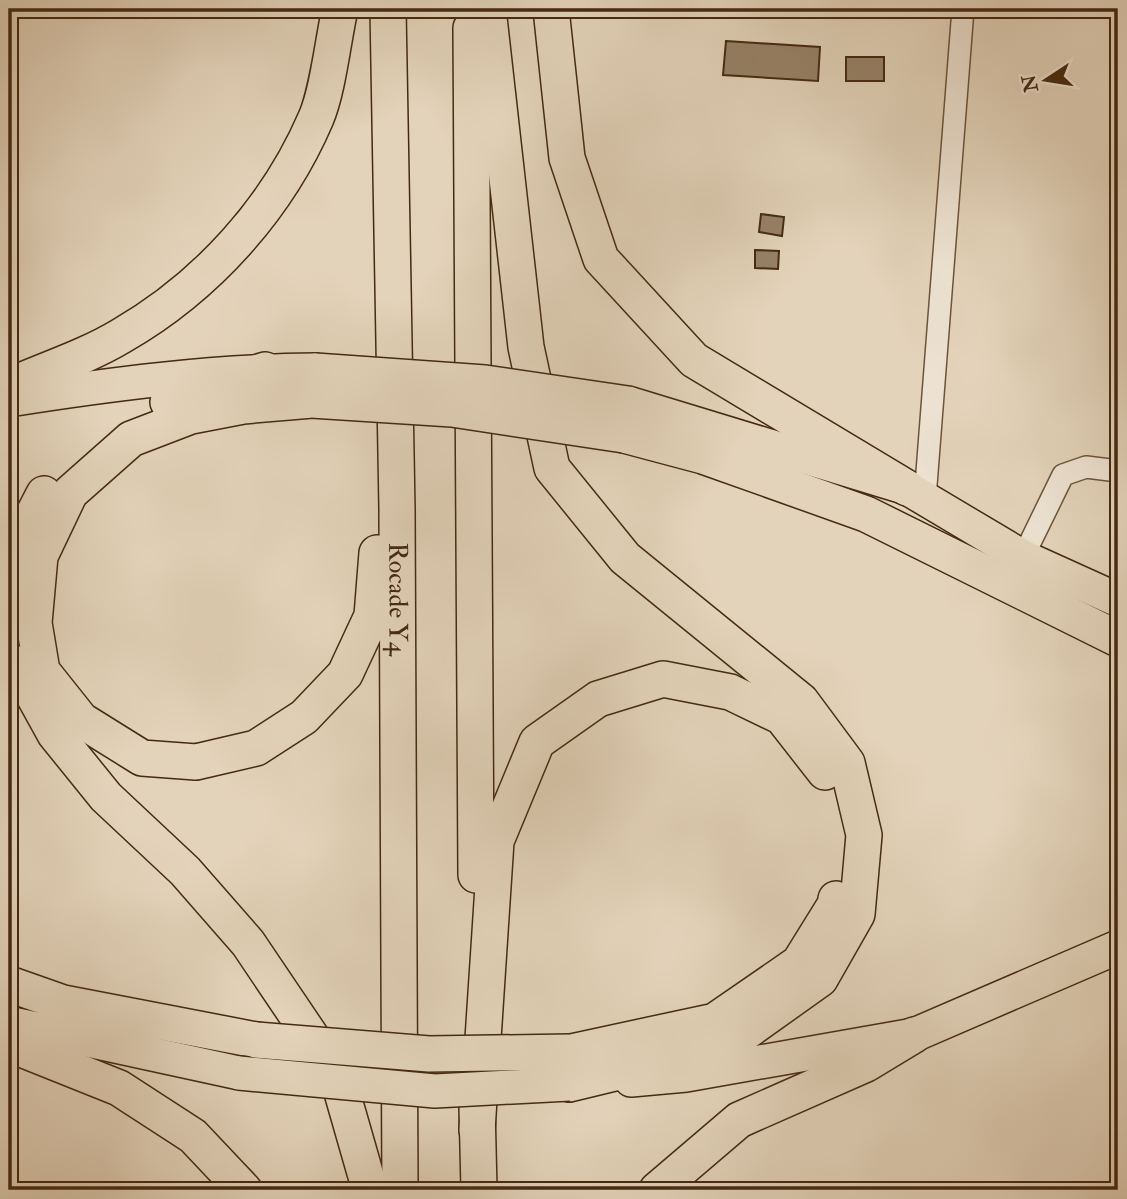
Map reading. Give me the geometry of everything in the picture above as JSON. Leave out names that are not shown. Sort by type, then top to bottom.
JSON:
[{"type":"highway","points":[[9,386],[118,338],[189,288],[236,245],[280,185],[317,116],[340,9]]},
{"type":"highway","name":"Rocade Y4","points":[[388,9],[397,523],[400,1190]]},
{"type":"highway","points":[[471,9],[479,1190]]},
{"type":"highway","points":[[9,984],[64,1003],[256,1040],[570,1068],[726,1046],[820,979],[857,914],[864,835],[847,763],[802,701],[625,558],[552,468],[526,346],[488,9]]},
{"type":"highway","points":[[551,9],[567,158],[601,259],[694,360],[916,493]]},
{"type":"highway","points":[[393,344],[372,616],[345,674],[304,718],[256,748],[196,762],[142,758],[81,720],[42,671],[34,623],[40,556],[71,493],[131,439],[191,416],[243,406],[313,385],[452,410],[626,419],[703,456],[866,514],[1118,639]]},
{"type":"highway","points":[[265,370],[171,400],[124,420],[51,479],[16,548],[12,623],[23,676],[55,734],[106,797],[185,872],[248,943],[337,1075],[370,1190]]},
{"type":"highway","points":[[477,1130],[496,841],[537,743],[598,699],[663,679],[730,692],[782,717],[826,774],[843,837],[835,905],[799,963],[715,1021],[570,1068]]},
{"type":"highway","points":[[657,1190],[739,1120],[866,1064],[914,1035]]},
{"type":"highway","points":[[9,1044],[119,1088],[193,1136],[244,1190]]},
{"type":"main road","points":[[9,400],[125,382],[265,370],[313,385]]},
{"type":"main road","points":[[626,419],[916,493],[1023,557],[1118,600]]},
{"type":"main road","points":[[9,1023],[239,1073],[435,1091],[570,1068],[685,1075],[914,1035],[1118,947]]},
{"type":"street","points":[[916,493],[963,9]]},
{"type":"street","points":[[1023,557],[1063,475],[1086,467],[1118,471]]},
{"type":"building","points":[[144,9],[167,9],[168,13],[146,18]]},
{"type":"building","points":[[726,41],[820,47],[818,81],[723,75]]},
{"type":"building","points":[[846,57],[884,57],[884,81],[846,81]]},
{"type":"building","points":[[761,214],[784,217],[782,236],[759,232]]},
{"type":"building","points":[[755,250],[779,251],[778,269],[755,268]]}]
